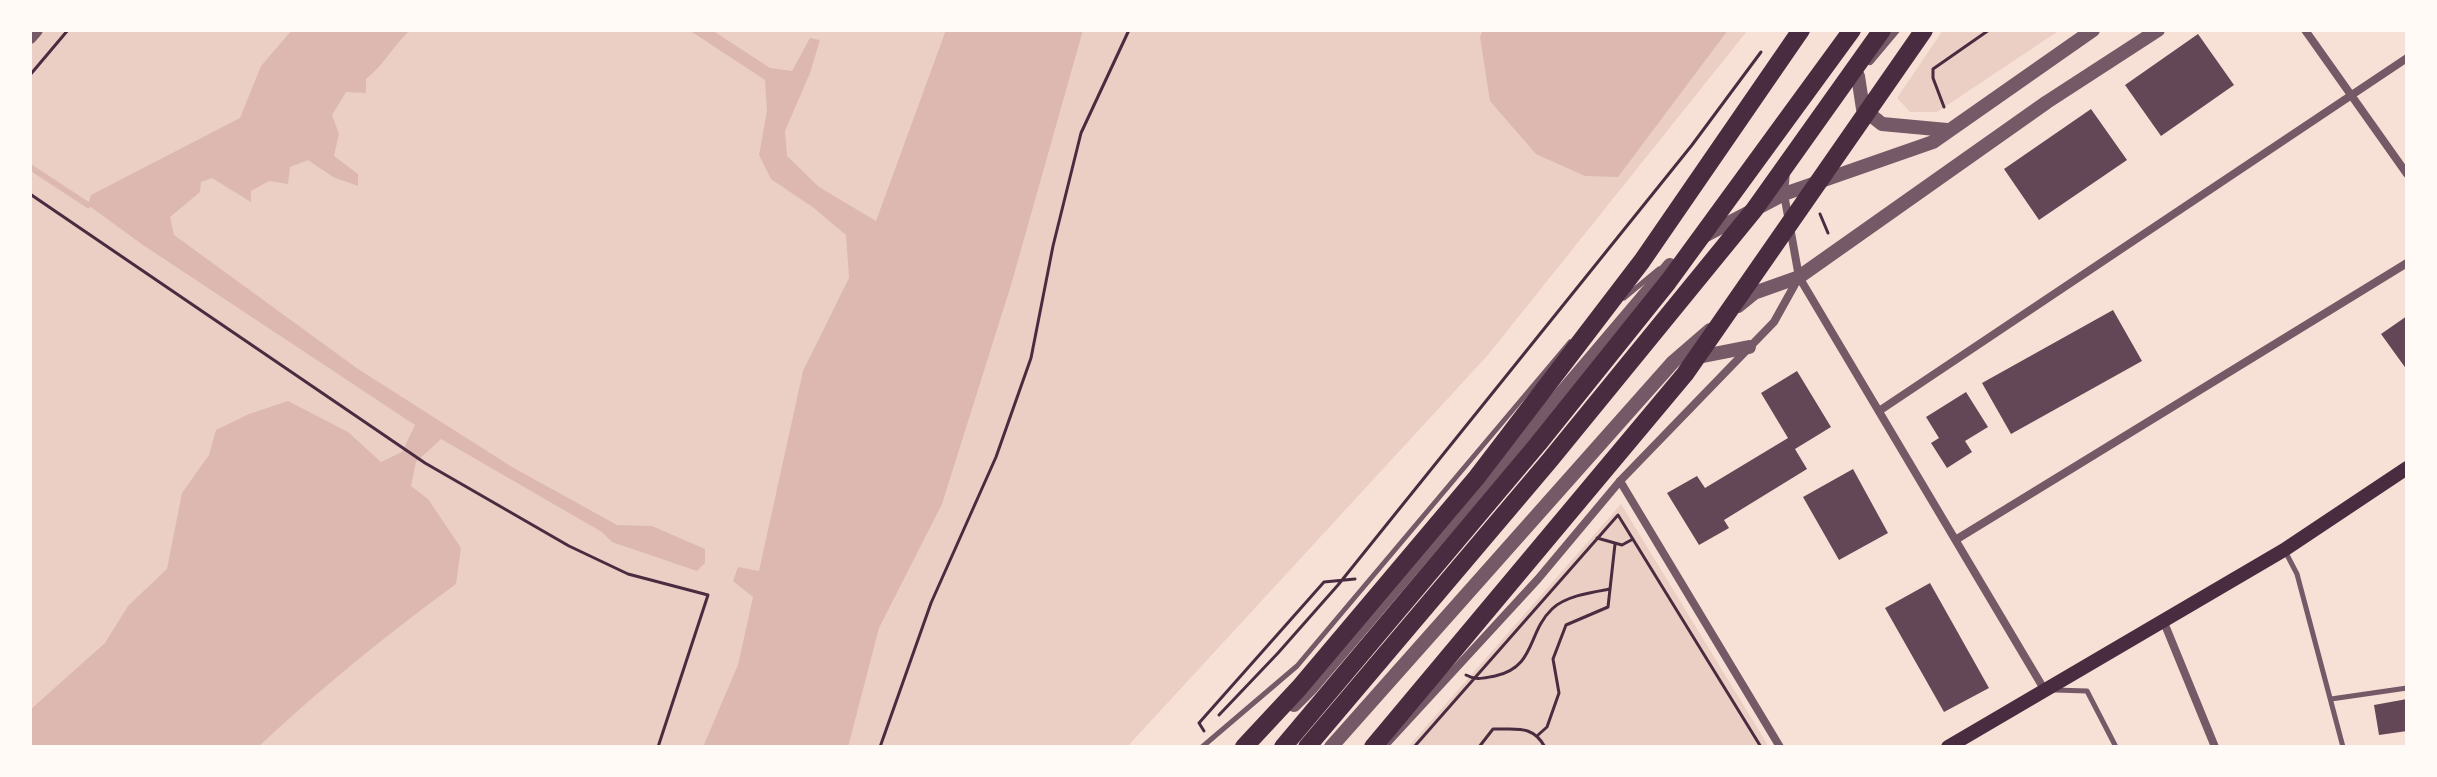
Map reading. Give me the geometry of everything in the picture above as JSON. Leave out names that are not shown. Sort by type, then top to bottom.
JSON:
[{"type":"highway","points":[[1244,747],[1299,688],[1487,464],[1642,261],[1801,30]]},
{"type":"highway","points":[[1283,747],[1538,444],[1668,282],[1852,30]]},
{"type":"highway","points":[[1307,747],[1550,460],[1754,210],[1882,30]]},
{"type":"highway","points":[[1373,747],[1685,374],[1924,30]]},
{"type":"highway","points":[[1228,747],[1251,730],[1289,710]]},
{"type":"main road","points":[[1948,747],[2284,550],[2407,468]]},
{"type":"street","points":[[30,37],[36,30]]},
{"type":"street","points":[[1896,30],[1789,151],[1784,194],[1799,277],[2044,689]]},
{"type":"street","points":[[1256,747],[1311,688],[1688,245],[1784,194],[1933,142],[2093,30]]},
{"type":"street","points":[[1331,747],[1673,362],[1754,293],[1799,277],[2047,102],[2158,30]]},
{"type":"street","points":[[2305,30],[2407,174]]},
{"type":"street","points":[[1879,411],[2407,58]]},
{"type":"street","points":[[1858,76],[1863,109],[1882,124],[1947,130]]},
{"type":"street","points":[[1957,539],[2407,263]]},
{"type":"street","points":[[1384,747],[1538,579],[1620,481],[1774,322],[1799,277]]},
{"type":"street","points":[[1673,362],[1749,347]]},
{"type":"street","points":[[1620,481],[1780,747]]},
{"type":"street","points":[[2163,620],[2215,747]]},
{"type":"lane","points":[[1202,747],[1297,666],[1567,344],[1688,245]]},
{"type":"lane","points":[[2284,550],[2297,574],[2343,747]]},
{"type":"lane","points":[[2331,699],[2407,688]]},
{"type":"lane","points":[[2044,689],[2087,691],[2113,746]]},
{"type":"path","points":[[30,75],[68,30]]},
{"type":"path","points":[[880,747],[931,603],[996,457],[1031,358],[1053,246],[1081,133],[1129,30]]},
{"type":"path","points":[[1944,107],[1933,78],[1933,69],[1989,30]]},
{"type":"path","points":[[1214,720],[1338,585],[1692,145],[1769,42]]},
{"type":"path","points":[[30,194],[425,463],[569,546],[628,574],[708,595],[658,747]]},
{"type":"path","points":[[1819,211],[1828,233]]},
{"type":"path","points":[[1414,747],[1618,515],[1761,747]]},
{"type":"path","points":[[1597,538],[1622,545],[1633,539]]},
{"type":"path","points":[[1538,735],[1547,727],[1559,693],[1553,659],[1566,625],[1608,607],[1615,544]]},
{"type":"path","points":[[1479,747],[1493,729],[1527,730],[1538,735],[1545,747]]},
{"type":"path","points":[[1196,739],[1204,731]]},
{"type":"shaded area","points":[[30,30],[1748,30],[1487,356],[1127,747],[30,747]]},
{"type":"shaded area","points":[[292,30],[410,30],[366,79],[366,93],[346,92],[332,115],[339,134],[334,156],[358,174],[358,186],[333,177],[308,160],[290,167],[288,184],[269,181],[251,191],[251,202],[212,178],[201,182],[200,192],[170,217],[174,235],[358,369],[512,467],[617,525],[652,526],[705,549],[705,563],[697,571],[612,542],[602,532],[441,439],[416,462],[411,486],[428,499],[461,548],[456,584],[354,662],[258,747],[30,747],[30,710],[105,643],[128,606],[167,569],[182,493],[209,455],[216,430],[249,414],[288,401],[348,432],[381,462],[402,452],[415,425],[143,245],[88,205],[91,195],[240,118],[261,66]]},
{"type":"shaded area","points":[[689,30],[712,30],[770,68],[792,71],[810,38],[820,40],[810,73],[785,131],[787,156],[819,187],[876,221],[946,30],[1083,30],[1011,285],[942,504],[879,628],[848,747],[703,747],[738,665],[753,597],[733,581],[738,567],[759,571],[803,371],[849,278],[846,235],[814,208],[771,179],[759,155],[767,111],[765,80]]},
{"type":"shaded area","points":[[1483,30],[1728,30],[1618,177],[1585,176],[1536,154],[1490,101],[1480,37]]},
{"type":"shaded area","points":[[1943,30],[2060,30],[1937,112],[1910,112],[1897,98]]},
{"type":"shaded area","points":[[1621,504],[1769,747],[1408,747]]},
{"type":"building","points":[[2198,34],[2234,85],[2161,136],[2125,85]]},
{"type":"building","points":[[2091,109],[2127,160],[2039,220],[2004,169]]},
{"type":"building","points":[[2113,310],[2142,361],[2011,434],[1982,383]]},
{"type":"building","points":[[2407,316],[2407,370],[2381,334]]},
{"type":"building","points":[[1797,371],[1831,427],[1795,449],[1807,469],[1724,520],[1729,528],[1699,545],[1667,493],[1697,476],[1705,488],[1788,438],[1761,393]]},
{"type":"building","points":[[1966,392],[1988,427],[1965,441],[1972,452],[1947,468],[1931,443],[1939,438],[1926,417]]},
{"type":"building","points":[[1853,469],[1888,533],[1839,560],[1803,497]]},
{"type":"building","points":[[1930,583],[1989,688],[1944,712],[1885,608]]},
{"type":"building","points":[[2407,699],[2407,731],[2379,735],[2374,705]]},
{"type":"waterway","points":[[30,167],[88,205]]}]
